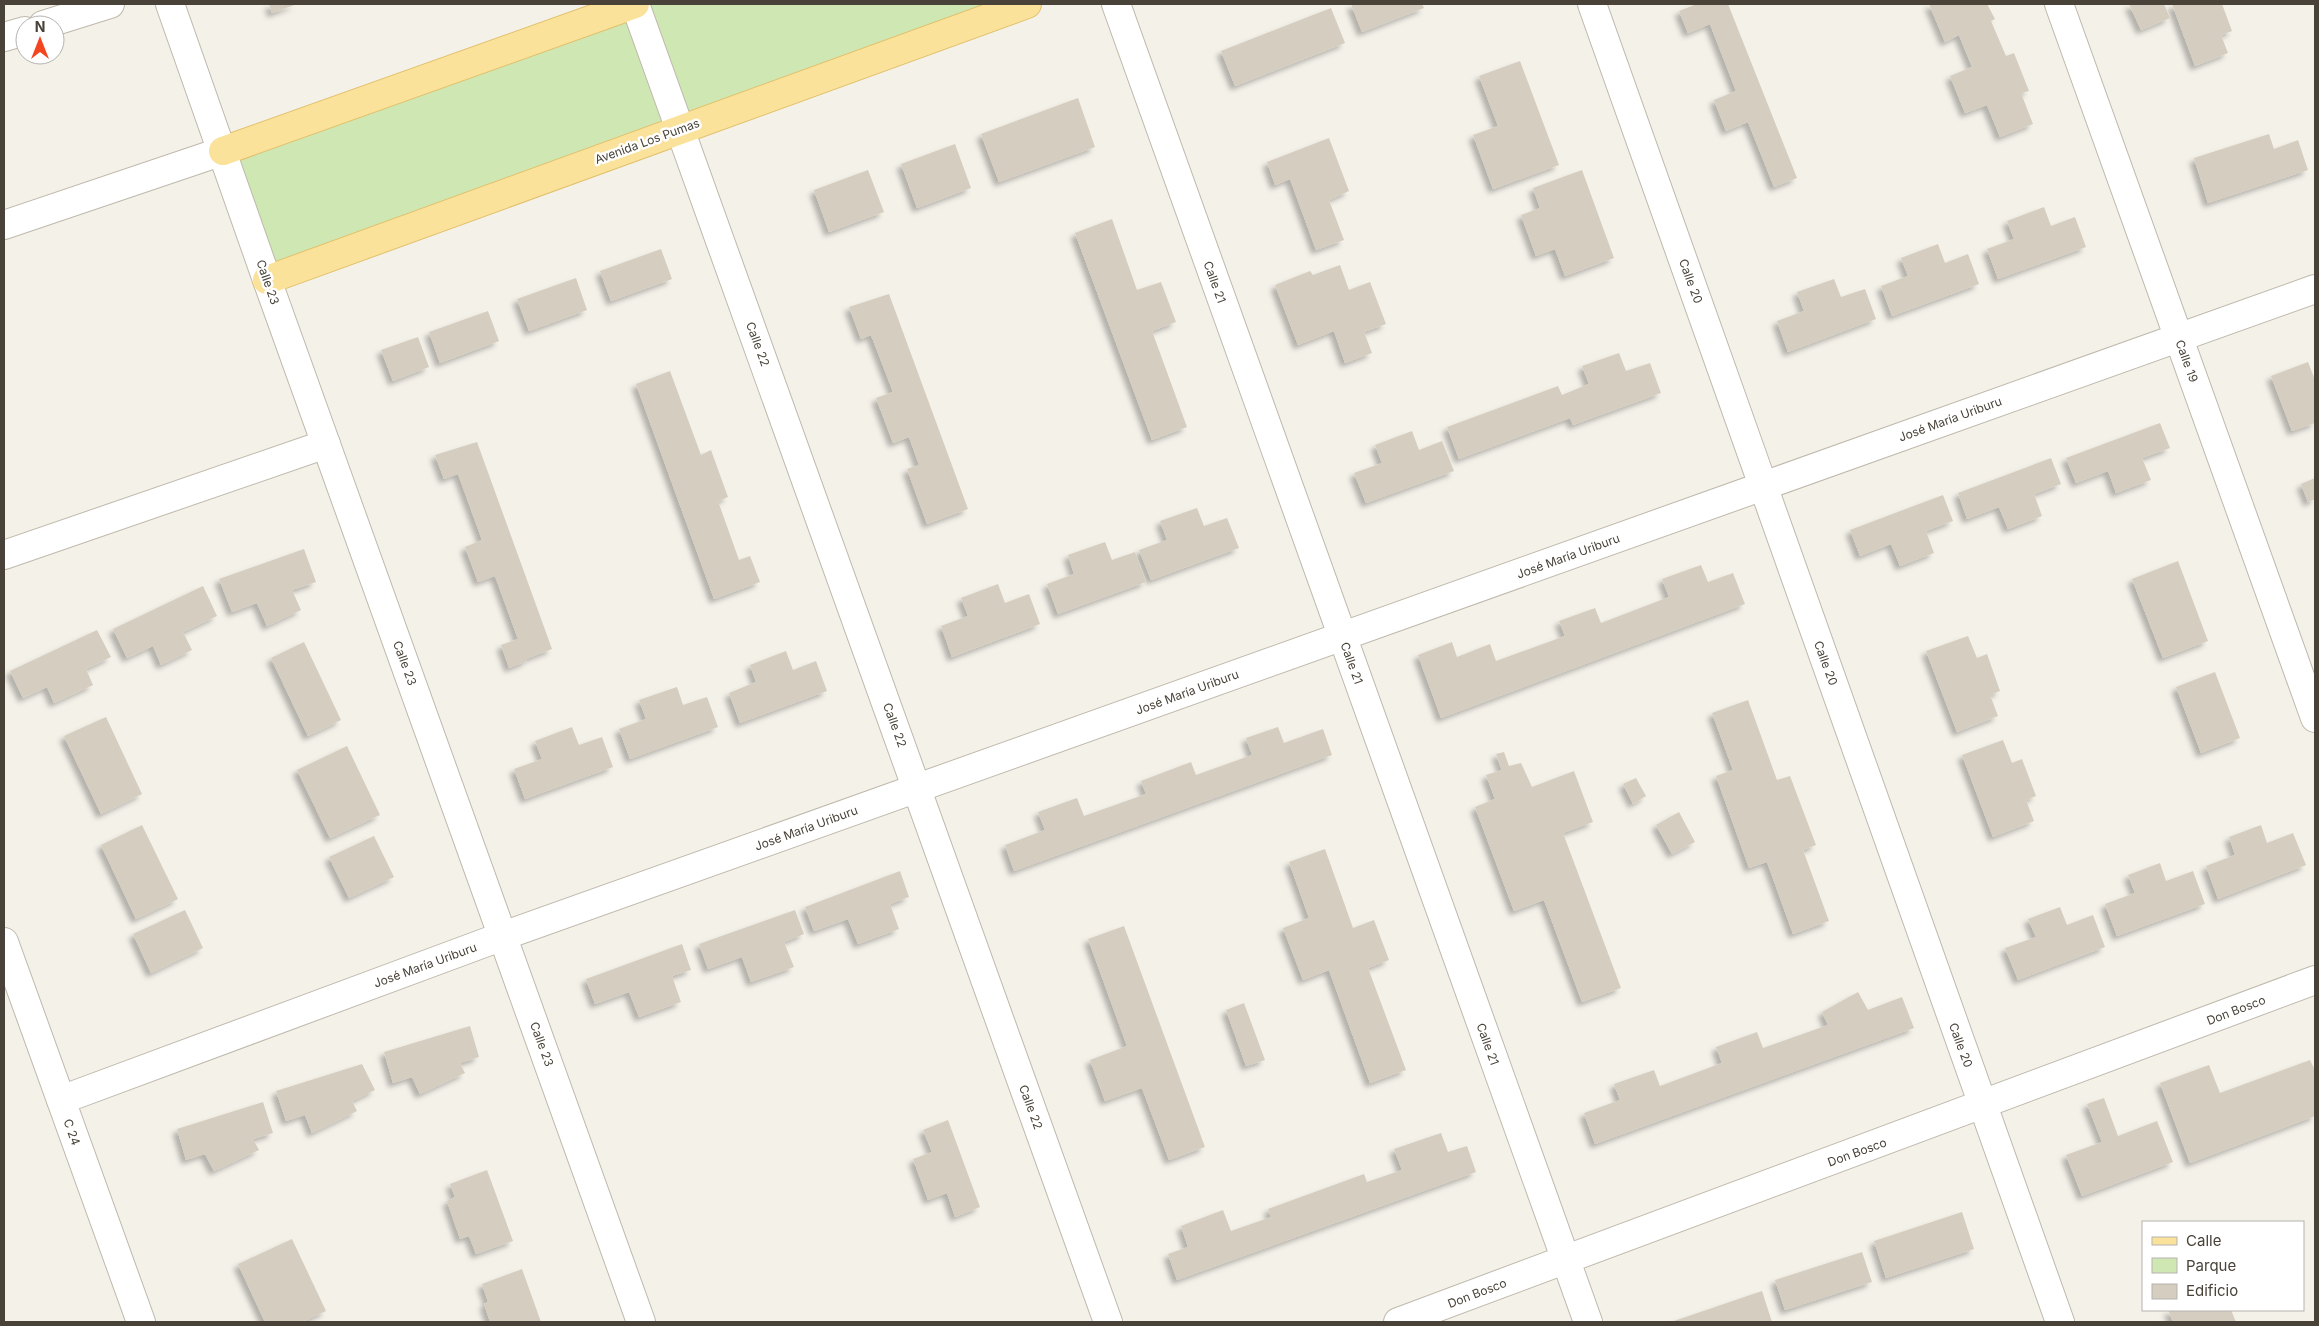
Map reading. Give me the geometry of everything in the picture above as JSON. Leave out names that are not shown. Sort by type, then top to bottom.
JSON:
[{"type":"main road","points":[[223,151],[635,4]]},
{"type":"main road","name":"Avenida Los Pumas","points":[[267,280],[1027,4]]},
{"type":"street","points":[[65,18],[110,4]]},
{"type":"street","name":"Calle 23","points":[[170,4],[267,280],[641,1322]]},
{"type":"street","name":"Calle 22","points":[[635,4],[1108,1322]]},
{"type":"street","name":"Calle 21","points":[[1116,4],[1588,1322]]},
{"type":"street","name":"Calle 20","points":[[1592,4],[2060,1322]]},
{"type":"street","name":"Calle 19","points":[[2059,4],[2315,718]]},
{"type":"street","points":[[4,225],[223,151]]},
{"type":"street","name":"José María Uriburu","points":[[60,1100],[503,936],[2315,289]]},
{"type":"street","points":[[4,555],[326,444]]},
{"type":"street","name":"C 24","points":[[4,942],[141,1322]]},
{"type":"street","name":"Don Bosco","points":[[1398,1322],[2315,980]]},
{"type":"green space","points":[[640,4],[1029,4],[268,277],[224,152]]},
{"type":"building","points":[[269,4],[297,4],[272,13]]},
{"type":"building","points":[[1351,4],[1422,4],[1424,8],[1362,32]]},
{"type":"building","points":[[1697,4],[1728,4],[1797,178],[1774,187],[1748,122],[1726,131],[1714,100],[1736,91],[1710,24],[1688,33],[1679,11]]},
{"type":"building","points":[[1929,4],[1987,4],[1995,19],[1991,21],[2006,56],[2014,53],[2029,91],[2021,93],[2033,124],[2000,137],[1987,105],[1965,113],[1950,76],[1972,67],[1959,35],[1945,42]]},
{"type":"building","points":[[2129,4],[2164,4],[2170,18],[2141,30]]},
{"type":"building","points":[[2172,4],[2222,4],[2232,31],[2221,35],[2228,53],[2195,66]]},
{"type":"building","points":[[1331,8],[1345,43],[1235,86],[1221,51]]},
{"type":"building","points":[[1520,61],[1559,165],[1493,189],[1473,135],[1498,126],[1479,76]]},
{"type":"building","points":[[1078,98],[1095,147],[999,182],[981,134]]},
{"type":"building","points":[[2269,134],[2274,149],[2298,140],[2308,170],[2208,203],[2194,158]]},
{"type":"building","points":[[1329,138],[1349,191],[1329,200],[1344,240],[1316,250],[1290,179],[1275,185],[1267,162]]},
{"type":"building","points":[[955,144],[971,188],[917,208],[901,164]]},
{"type":"building","points":[[868,170],[884,212],[829,232],[814,190]]},
{"type":"building","points":[[1582,170],[1614,258],[1565,276],[1555,249],[1536,256],[1521,215],[1540,208],[1533,188]]},
{"type":"building","points":[[2044,207],[2051,226],[2075,217],[2086,247],[1998,279],[1987,249],[2014,239],[2007,221]]},
{"type":"building","points":[[1112,219],[1137,290],[1161,282],[1176,322],[1152,331],[1187,427],[1152,440],[1075,233]]},
{"type":"building","points":[[1938,244],[1945,263],[1968,254],[1979,284],[1892,316],[1881,286],[1908,276],[1901,258]]},
{"type":"building","points":[[661,249],[672,279],[611,301],[600,271]]},
{"type":"building","points":[[1340,265],[1349,290],[1370,282],[1386,324],[1364,332],[1372,353],[1345,363],[1334,331],[1298,345],[1275,285],[1310,271],[1313,275]]},
{"type":"building","points":[[576,278],[587,310],[529,331],[517,299]]},
{"type":"building","points":[[1834,279],[1841,297],[1865,289],[1876,319],[1788,352],[1777,321],[1804,311],[1797,292]]},
{"type":"building","points":[[889,294],[968,509],[927,524],[907,469],[919,465],[909,437],[893,443],[876,398],[893,392],[871,335],[861,339],[849,307]]},
{"type":"building","points":[[488,311],[499,341],[440,363],[429,332]]},
{"type":"building","points":[[418,337],[429,367],[393,381],[381,350]]},
{"type":"building","points":[[1619,353],[1626,371],[1650,363],[1661,393],[1573,425],[1570,418],[1459,459],[1447,427],[1558,386],[1562,395],[1589,384],[1582,366]]},
{"type":"building","points":[[2308,362],[2315,380],[2315,423],[2292,431],[2271,376]]},
{"type":"building","points":[[670,371],[701,455],[711,450],[728,497],[718,501],[739,560],[750,556],[760,582],[714,599],[636,384]]},
{"type":"building","points":[[2160,423],[2170,448],[2142,458],[2151,480],[2116,493],[2108,471],[2076,483],[2066,458]]},
{"type":"building","points":[[1412,431],[1419,450],[1442,441],[1454,471],[1366,503],[1354,473],[1382,463],[1375,445]]},
{"type":"building","points":[[477,442],[552,649],[509,668],[501,645],[518,639],[495,576],[478,582],[465,547],[482,540],[458,474],[444,479],[435,455]]},
{"type":"building","points":[[2051,458],[2061,484],[2034,494],[2042,516],[2008,529],[1999,507],[1967,519],[1958,493]]},
{"type":"building","points":[[2315,478],[2315,499],[2308,502],[2301,484]]},
{"type":"building","points":[[1943,495],[1953,521],[1926,531],[1934,553],[1900,566],[1891,544],[1860,556],[1850,530]]},
{"type":"building","points":[[1197,508],[1204,526],[1227,518],[1239,548],[1151,580],[1139,550],[1167,540],[1160,521]]},
{"type":"building","points":[[1105,542],[1112,560],[1135,552],[1146,582],[1058,614],[1047,584],[1074,574],[1068,555]]},
{"type":"building","points":[[304,549],[316,582],[292,590],[301,610],[267,626],[257,603],[232,612],[219,579]]},
{"type":"building","points":[[2178,561],[2208,641],[2163,658],[2132,579]]},
{"type":"building","points":[[1701,565],[1708,582],[1733,573],[1745,604],[1441,718],[1418,655],[1452,642],[1457,657],[1490,644],[1496,661],[1565,636],[1559,621],[1595,608],[1601,623],[1669,597],[1662,579]]},
{"type":"building","points":[[998,584],[1005,603],[1029,594],[1040,624],[952,657],[941,626],[968,616],[961,598]]},
{"type":"building","points":[[203,586],[217,616],[183,632],[192,650],[161,665],[153,646],[127,658],[113,629]]},
{"type":"building","points":[[97,630],[111,657],[86,669],[93,685],[54,703],[47,687],[23,698],[10,671]]},
{"type":"building","points":[[1968,636],[1977,658],[1987,654],[2000,691],[1990,695],[1998,716],[1957,732],[1926,651]]},
{"type":"building","points":[[304,642],[341,720],[308,736],[271,658]]},
{"type":"building","points":[[786,651],[793,670],[816,661],[827,691],[740,723],[729,693],[756,682],[750,665]]},
{"type":"building","points":[[2215,672],[2240,738],[2201,753],[2176,687]]},
{"type":"building","points":[[677,687],[683,705],[707,697],[718,727],[630,759],[619,729],[646,719],[639,700]]},
{"type":"building","points":[[1748,700],[1777,780],[1790,776],[1816,845],[1803,850],[1829,921],[1793,934],[1767,862],[1749,868],[1716,776],[1733,770],[1712,713]]},
{"type":"building","points":[[106,717],[142,794],[101,814],[64,736]]},
{"type":"building","points":[[572,727],[579,745],[602,737],[613,767],[525,799],[514,769],[542,759],[535,741]]},
{"type":"building","points":[[1278,727],[1284,743],[1323,729],[1332,755],[1014,871],[1005,845],[1045,830],[1038,812],[1077,798],[1084,816],[1146,794],[1141,781],[1191,762],[1196,775],[1252,755],[1246,738]]},
{"type":"building","points":[[2003,740],[2012,763],[2022,759],[2036,796],[2026,800],[2034,821],[1993,837],[1962,755]]},
{"type":"building","points":[[347,746],[380,815],[330,838],[297,770]]},
{"type":"building","points":[[1504,752],[1509,766],[1521,763],[1532,787],[1574,771],[1593,822],[1563,833],[1621,988],[1582,1002],[1544,900],[1514,911],[1475,807],[1495,799],[1486,775],[1502,770],[1496,754]]},
{"type":"building","points":[[1636,778],[1646,796],[1633,804],[1623,784]]},
{"type":"building","points":[[1679,812],[1695,842],[1672,854],[1656,825]]},
{"type":"building","points":[[142,825],[178,899],[136,919],[101,845]]},
{"type":"building","points":[[2261,825],[2267,843],[2293,833],[2306,865],[2218,899],[2206,866],[2235,855],[2229,837]]},
{"type":"building","points":[[374,836],[394,877],[349,898],[329,857]]},
{"type":"building","points":[[1325,849],[1353,928],[1374,920],[1389,960],[1368,968],[1406,1070],[1370,1083],[1329,970],[1303,980],[1283,928],[1309,918],[1289,862]]},
{"type":"building","points":[[2160,863],[2166,881],[2193,871],[2205,904],[2117,936],[2105,904],[2135,893],[2128,875]]},
{"type":"building","points":[[900,871],[909,897],[890,904],[899,929],[858,944],[848,919],[814,931],[805,907]]},
{"type":"building","points":[[2060,907],[2067,925],[2093,915],[2105,947],[2018,980],[2005,948],[2036,937],[2028,919]]},
{"type":"building","points":[[185,910],[203,948],[151,973],[133,934]]},
{"type":"building","points":[[795,910],[804,934],[784,942],[794,967],[751,982],[742,957],[708,969],[699,944]]},
{"type":"building","points":[[1124,926],[1205,1147],[1169,1160],[1142,1088],[1105,1101],[1090,1060],[1127,1046],[1088,939]]},
{"type":"building","points":[[682,944],[691,970],[672,976],[681,1002],[639,1017],[629,992],[595,1004],[586,979]]},
{"type":"building","points":[[1858,992],[1868,1010],[1902,997],[1914,1028],[1595,1144],[1584,1113],[1620,1100],[1614,1084],[1654,1070],[1660,1086],[1722,1063],[1716,1047],[1757,1032],[1763,1048],[1828,1025],[1822,1012]]},
{"type":"building","points":[[1244,1003],[1265,1060],[1246,1066],[1226,1010]]},
{"type":"building","points":[[470,1026],[479,1057],[460,1063],[465,1073],[420,1094],[412,1077],[393,1083],[384,1052]]},
{"type":"building","points":[[2310,1060],[2315,1070],[2315,1116],[2190,1163],[2160,1083],[2209,1065],[2220,1093]]},
{"type":"building","points":[[362,1064],[375,1090],[352,1101],[357,1111],[312,1133],[305,1115],[286,1121],[276,1091]]},
{"type":"building","points":[[2104,1098],[2118,1136],[2157,1121],[2173,1162],[2082,1196],[2066,1155],[2102,1142],[2087,1104]]},
{"type":"building","points":[[263,1102],[273,1133],[253,1139],[259,1150],[214,1171],[205,1154],[186,1160],[177,1129]]},
{"type":"building","points":[[948,1120],[980,1207],[955,1217],[947,1193],[928,1200],[913,1159],[932,1152],[923,1130]]},
{"type":"building","points":[[1441,1133],[1448,1152],[1467,1146],[1476,1172],[1177,1280],[1168,1254],[1188,1247],[1181,1226],[1223,1210],[1231,1231],[1271,1217],[1268,1209],[1364,1174],[1367,1182],[1402,1170],[1394,1149]]},
{"type":"building","points":[[487,1170],[513,1241],[476,1254],[469,1236],[460,1239],[447,1201],[455,1197],[450,1184]]},
{"type":"building","points":[[1962,1212],[1974,1249],[1886,1278],[1874,1241]]},
{"type":"building","points":[[292,1239],[326,1311],[302,1322],[265,1322],[238,1264]]},
{"type":"building","points":[[1862,1252],[1872,1282],[1785,1310],[1775,1280]]},
{"type":"building","points":[[522,1269],[541,1322],[490,1322],[484,1304],[488,1302],[482,1284]]},
{"type":"building","points":[[1762,1291],[1772,1322],[1671,1322]]},
{"type":"building","points":[[2168,1311],[2231,1311],[2236,1322],[2173,1322]]}]
